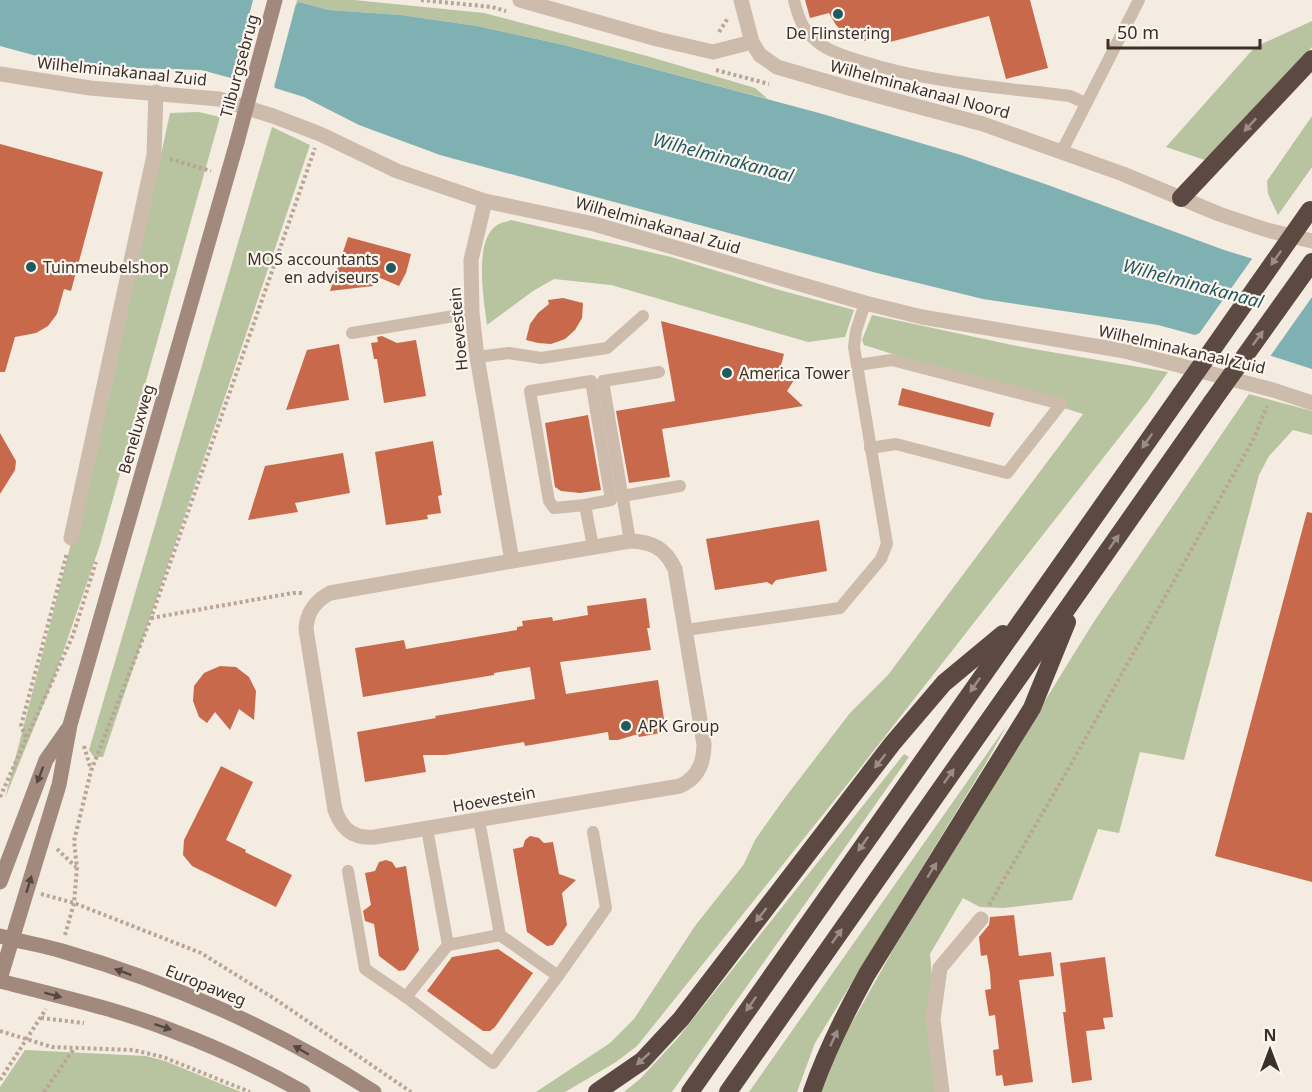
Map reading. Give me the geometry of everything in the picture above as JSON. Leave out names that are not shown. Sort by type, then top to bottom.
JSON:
[{"type":"highway","points":[[1181,198],[1312,59]]},
{"type":"highway","points":[[690,1092],[1311,209]]},
{"type":"highway","points":[[728,1092],[1312,262]]},
{"type":"highway","points":[[812,1092],[820,1068],[846,1012],[867,974],[1032,708],[1080,589]]},
{"type":"highway","points":[[597,1092],[642,1061],[681,1019],[892,744],[944,683],[1021,619]]},
{"type":"main road","name":"Tilburgsebrug","points":[[237,142],[275,0]]},
{"type":"main road","name":"Beneluxweg","points":[[0,980],[6,938],[59,785],[70,725],[237,142]]},
{"type":"main road","name":"Beneluxweg","points":[[0,882],[46,760],[70,725]]},
{"type":"main road","name":"Europaweg","points":[[6,938],[60,951],[187,995],[293,1045],[374,1092]]},
{"type":"main road","points":[[0,980],[171,1030],[226,1052],[303,1092]]},
{"type":"street","points":[[520,0],[657,39],[713,52],[752,42],[736,6]]},
{"type":"street","name":"Wilhelminakanaal Noord","points":[[752,42],[760,55],[777,67],[983,124],[1062,151],[1219,214],[1266,230],[1312,241]]},
{"type":"street","name":"Wilhelminakanaal Zuid","points":[[0,74],[90,88],[219,99],[320,134],[397,171],[485,201],[594,224],[864,303],[922,317],[1125,351],[1274,390],[1312,403]]},
{"type":"street","points":[[71,538],[154,155],[156,92]]},
{"type":"street","name":"Hoevestein","points":[[485,201],[471,260],[472,312],[477,357],[512,561]]},
{"type":"street","name":"Hoevestein","points":[[630,541],[644,542],[657,547],[669,556],[675,569],[704,744],[701,766],[689,782],[680,786],[363,838],[346,830],[340,823],[335,810],[306,628],[306,621],[312,606],[330,593],[512,561],[630,541]]},
{"type":"street","points":[[942,1092],[933,1019],[940,968],[981,919]]},
{"type":"lane","points":[[794,0],[803,28],[817,42],[838,54],[928,78],[1070,96],[1085,103]]},
{"type":"lane","points":[[1062,151],[1139,0]]},
{"type":"lane","points":[[686,630],[840,608],[880,559],[887,544],[870,448],[855,339],[864,303]]},
{"type":"lane","points":[[352,333],[472,312]]},
{"type":"lane","points":[[477,357],[509,353],[541,358],[607,348],[643,316]]},
{"type":"lane","points":[[857,364],[892,360],[1061,404],[1007,473],[896,444],[870,448]]},
{"type":"lane","points":[[630,541],[603,381],[659,372]]},
{"type":"lane","points":[[591,381],[611,500],[585,505],[554,508],[549,501],[530,391],[591,381]]},
{"type":"lane","points":[[622,496],[680,486]]},
{"type":"lane","points":[[585,505],[592,547]]},
{"type":"lane","points":[[479,820],[500,935],[558,976]]},
{"type":"lane","points":[[427,829],[448,945]]},
{"type":"lane","points":[[348,871],[365,969],[493,1063],[606,908],[593,832]]},
{"type":"lane","points":[[406,997],[448,945],[500,935]]},
{"type":"path","points":[[713,52],[715,37],[736,6]]},
{"type":"path","points":[[720,72],[774,86]]},
{"type":"path","points":[[60,951],[74,903],[77,867],[74,841],[91,771],[151,618],[320,134]]},
{"type":"path","points":[[154,155],[213,171],[210,182]]},
{"type":"path","points":[[981,919],[1070,766],[1248,448],[1274,390]]},
{"type":"path","points":[[26,738],[21,726],[71,538]]},
{"type":"path","points":[[0,797],[73,635],[98,557]]},
{"type":"path","points":[[151,618],[293,593],[330,593]]},
{"type":"path","points":[[57,849],[77,867]]},
{"type":"path","name":"Europaweg","points":[[74,903],[201,953],[275,999],[411,1092]]},
{"type":"path","points":[[0,1080],[45,1011],[48,994]]},
{"type":"path","points":[[41,1018],[84,1023]]},
{"type":"path","points":[[0,1031],[52,1047],[133,1050],[163,1057],[250,1092]]},
{"type":"path","points":[[163,1057],[165,1048]]},
{"type":"path","points":[[44,1092],[74,1049]]},
{"type":"green space","points":[[294,0],[354,0],[484,13],[647,56],[755,88],[768,99],[564,45],[477,26],[401,15],[329,10],[299,2],[296,5],[293,3]]},
{"type":"green space","points":[[1312,21],[1312,47],[1208,161],[1166,147],[1255,47]]},
{"type":"green space","points":[[199,112],[220,117],[100,545],[53,681],[5,798],[109,397],[170,113]]},
{"type":"green space","points":[[1312,116],[1312,167],[1278,215],[1268,194],[1267,181]]},
{"type":"green space","points":[[272,127],[310,145],[103,757],[94,757],[89,750]]},
{"type":"green space","points":[[511,220],[671,257],[854,310],[845,337],[808,342],[611,285],[554,279],[533,291],[487,325],[482,257],[490,233],[500,223]]},
{"type":"green space","points":[[872,315],[1022,347],[1168,372],[1147,402],[850,781],[637,1046],[616,1062],[565,1092],[536,1092],[610,1043],[634,1019],[695,926],[744,864],[755,840],[784,799],[850,713],[888,675],[1083,414],[864,345],[862,340]]},
{"type":"green space","points":[[1249,394],[1312,411],[1312,435],[1293,430],[1269,456],[1259,475],[1184,760],[1140,752],[1119,833],[1098,829],[1072,900],[1004,908],[980,907],[963,898],[930,954],[942,1092],[818,1092],[844,1037],[894,948],[1025,733],[1093,623]]},
{"type":"green space","points":[[1007,725],[815,1043],[797,1092],[749,1092]]},
{"type":"green space","points":[[904,754],[909,757],[672,1092],[624,1092],[640,1079],[677,1039]]},
{"type":"green space","points":[[25,1050],[146,1056],[165,1061],[241,1092],[0,1092],[0,1087]]},
{"type":"water","name":"Wilhelminakanaal","points":[[0,0],[280,0],[296,5],[299,2],[329,10],[401,15],[477,26],[564,45],[819,113],[961,155],[1224,250],[1312,277],[1312,369],[1200,333],[1195,335],[1158,325],[983,299],[877,273],[440,155],[359,125],[304,97],[274,86],[234,76],[231,78],[201,70],[92,67],[59,62],[0,46]]},
{"type":"pier","points":[[253,0],[297,0],[273,91],[234,79],[232,81]]},
{"type":"pier","points":[[1254,256],[1312,274],[1312,297],[1269,358],[1200,337],[1196,338]]},
{"type":"building","points":[[805,0],[1030,0],[1048,68],[1006,79],[989,16],[890,42],[889,38],[865,41],[846,35],[829,13],[810,18]]},
{"type":"building","points":[[0,144],[103,172],[71,291],[64,289],[57,314],[48,326],[36,333],[15,337],[5,372],[0,372]]},
{"type":"building","points":[[348,237],[411,254],[406,273],[399,286],[371,274],[373,286],[330,291]]},
{"type":"building","points":[[563,298],[583,303],[582,318],[575,330],[565,339],[551,344],[526,340],[530,324],[549,304],[548,300]]},
{"type":"building","name":"America Tower","points":[[661,321],[784,354],[780,369],[794,380],[787,391],[803,406],[662,429],[670,477],[629,483],[616,411],[675,401]]},
{"type":"building","points":[[382,336],[397,343],[416,340],[426,396],[384,403],[377,359],[374,359],[371,343],[378,342],[377,337]]},
{"type":"building","points":[[339,344],[349,400],[286,410],[307,350]]},
{"type":"building","points":[[902,388],[994,413],[990,427],[898,405]]},
{"type":"building","points":[[588,415],[601,490],[580,493],[561,491],[555,487],[545,423]]},
{"type":"building","points":[[0,433],[16,461],[15,470],[0,494]]},
{"type":"building","points":[[433,441],[442,495],[438,496],[441,513],[427,515],[428,519],[386,525],[375,452]]},
{"type":"building","points":[[343,453],[350,493],[295,503],[298,512],[248,520],[265,466]]},
{"type":"building","points":[[1307,512],[1312,513],[1312,882],[1215,856]]},
{"type":"building","points":[[819,520],[827,571],[776,580],[772,585],[767,582],[715,590],[706,539]]},
{"type":"building","points":[[646,598],[650,628],[647,628],[651,650],[560,662],[566,694],[658,680],[666,732],[639,737],[638,734],[618,740],[609,740],[608,732],[525,746],[524,742],[446,755],[423,755],[426,772],[365,782],[357,732],[535,699],[530,667],[363,697],[355,648],[404,640],[406,649],[517,630],[517,627],[523,626],[522,621],[552,617],[553,621],[588,615],[587,606]]},
{"type":"building","points":[[220,666],[236,667],[249,677],[256,691],[254,720],[239,709],[230,730],[215,712],[207,723],[199,717],[193,701],[194,686],[204,673]]},
{"type":"building","points":[[221,766],[253,782],[226,840],[292,875],[276,907],[192,866],[183,855],[184,840]]},
{"type":"building","points":[[530,836],[539,838],[544,843],[553,842],[559,874],[576,880],[562,893],[567,925],[553,945],[547,946],[527,932],[513,849],[523,847],[525,840]]},
{"type":"building","points":[[386,860],[392,862],[396,868],[406,866],[419,950],[405,970],[399,971],[379,956],[374,924],[365,921],[363,911],[371,905],[365,873],[375,871],[379,862]]},
{"type":"building","points":[[1014,915],[1019,956],[1051,952],[1054,976],[1019,980],[1033,1082],[1004,1086],[1002,1075],[996,1076],[993,1050],[999,1049],[995,1015],[989,1016],[985,990],[991,989],[990,973],[987,955],[981,956],[979,937],[989,925],[990,917]]},
{"type":"building","points":[[498,949],[533,973],[495,1027],[490,1031],[483,1031],[427,991],[452,957]]},
{"type":"building","points":[[1105,957],[1113,1017],[1103,1018],[1105,1029],[1086,1031],[1092,1080],[1072,1083],[1063,1012],[1066,1012],[1060,963]]},
{"type":"place","name":"De Flinstering","points":[[838,14]]},
{"type":"place","name":"Tuinmeubelshop","points":[[31,267]]},
{"type":"place","name":"MOS accountants en adviseurs","points":[[391,268]]},
{"type":"place","name":"America Tower","points":[[727,373]]},
{"type":"place","name":"APK Group","points":[[626,726]]}]
